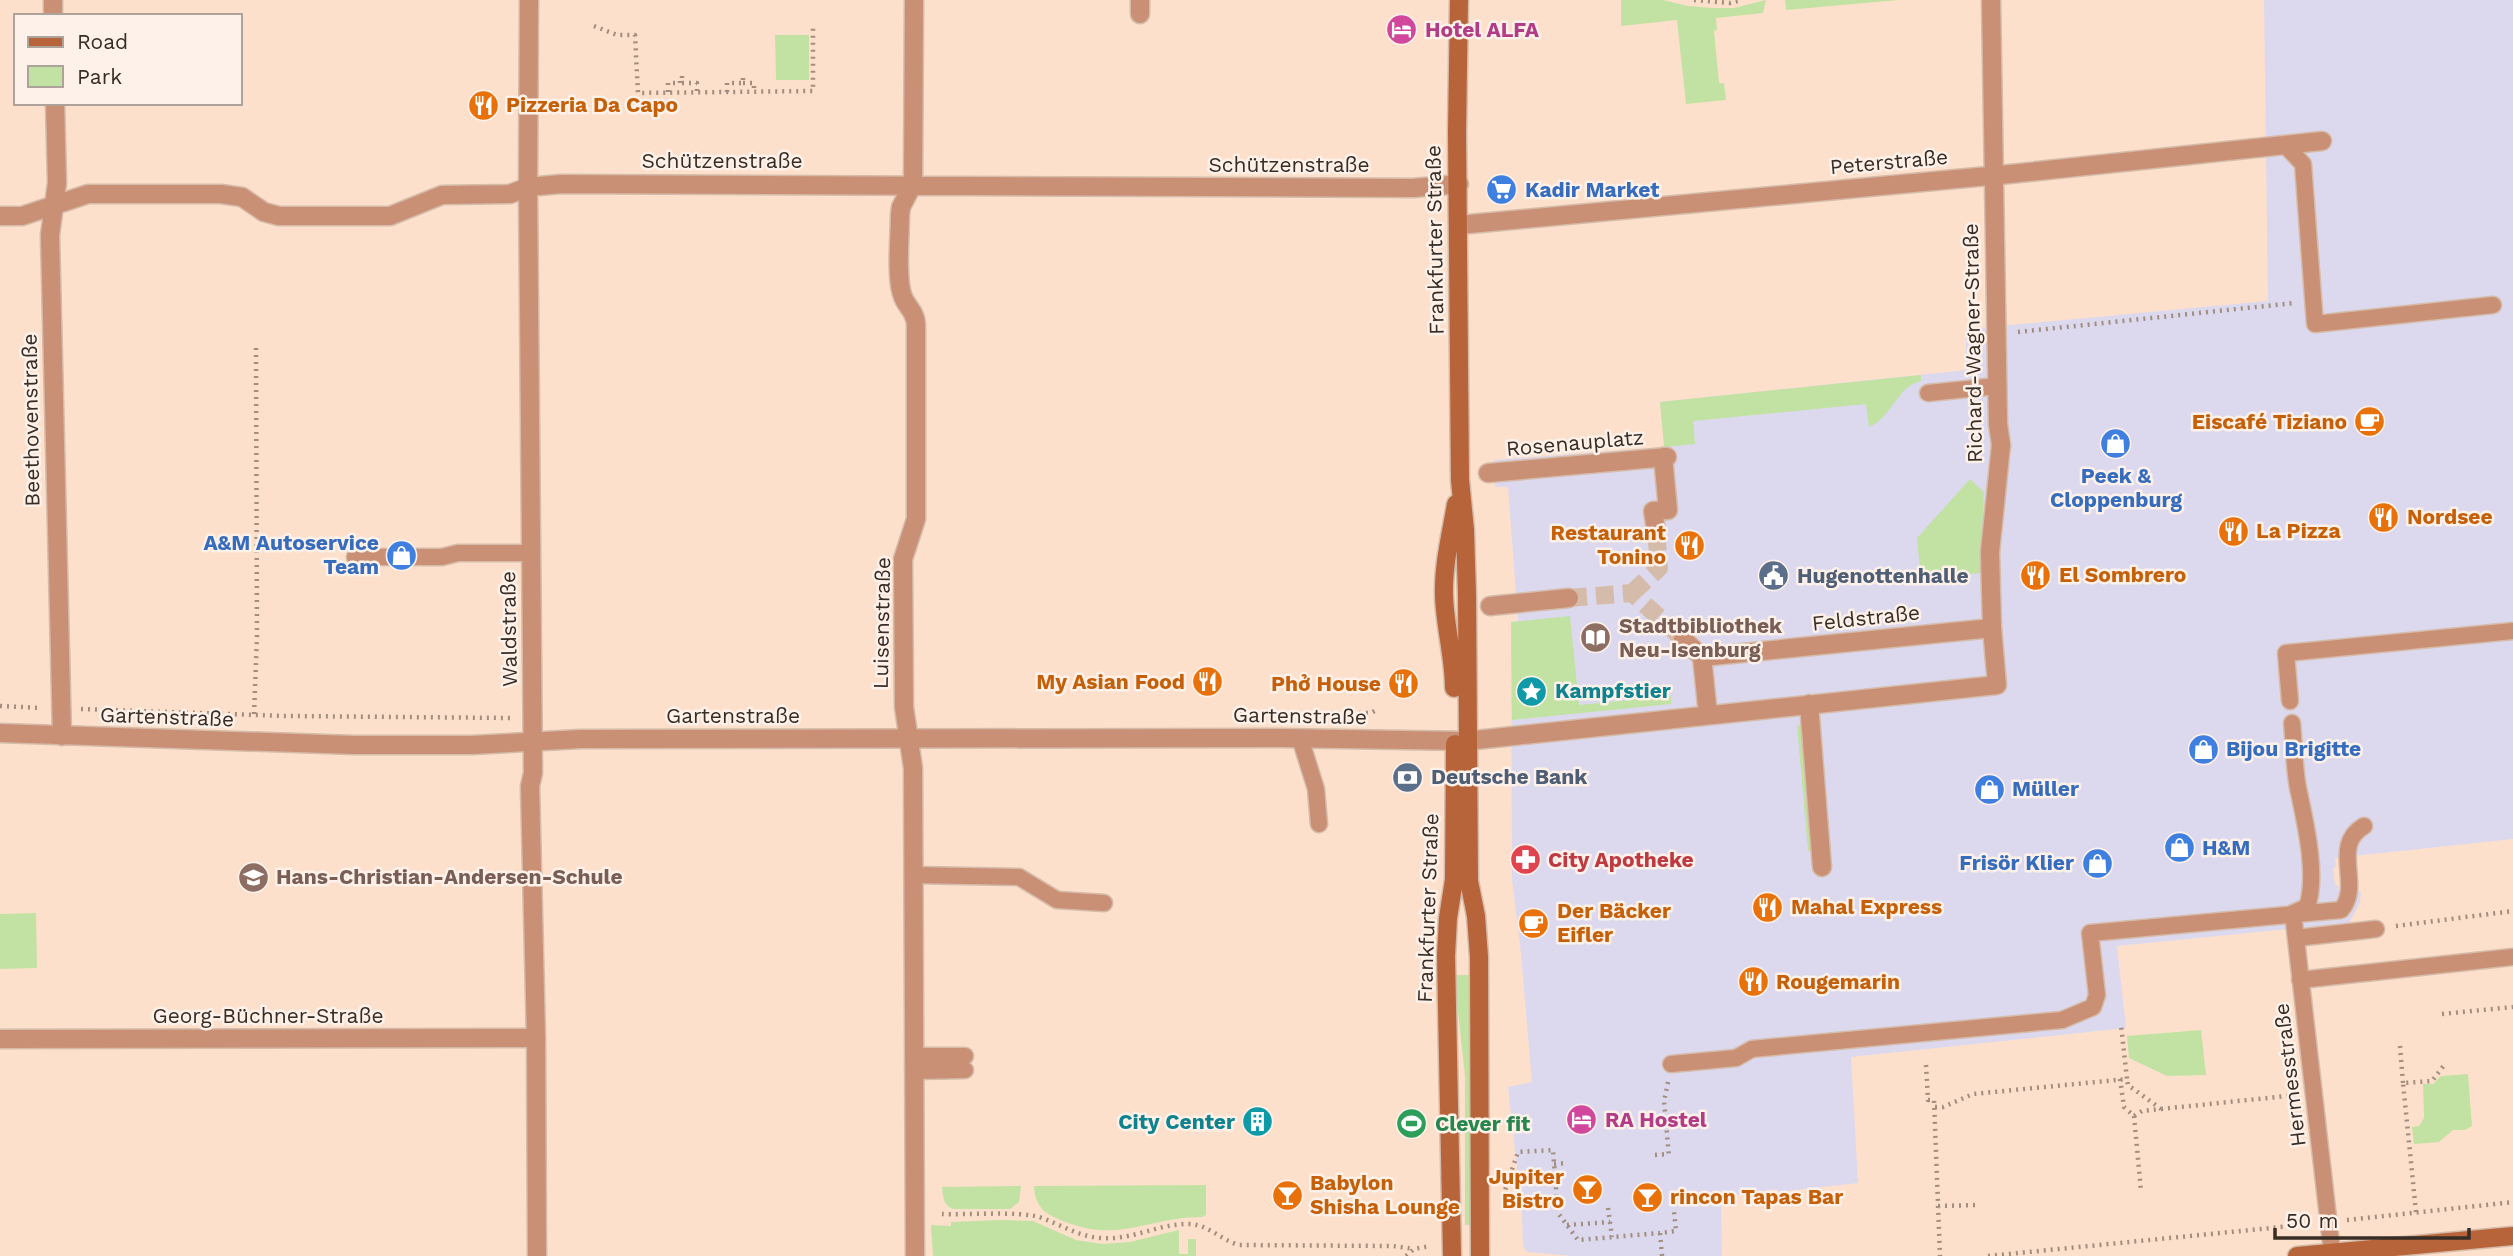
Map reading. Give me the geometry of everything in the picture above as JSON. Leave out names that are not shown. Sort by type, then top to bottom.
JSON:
[{"type":"main road","name":"Frankfurter Straße","points":[[1452,1256],[1446,956],[1454,880],[1467,595],[1460,480],[1459,0]]},
{"type":"main road","name":"Frankfurter Straße","points":[[1460,741],[1469,881],[1476,916],[1479,957],[1480,1256]]},
{"type":"main road","points":[[2297,1256],[2513,1236]]},
{"type":"street","name":"Waldstraße","points":[[529,0],[533,742],[533,773],[530,786],[536,1038],[537,1256]]},
{"type":"street","name":"Luisenstraße","points":[[914,0],[913,184],[901,207],[900,215],[901,288],[905,301],[915,314],[916,324],[916,519],[903,559],[904,708],[913,768],[915,1256]]},
{"type":"street","name":"Richard-Wagner-Straße","points":[[1809,704],[1997,685],[1990,552],[2001,445],[1998,424],[1992,175],[1991,0]]},
{"type":"street","name":"Beethovenstraße","points":[[55,105],[57,183],[50,235],[62,736]]},
{"type":"street","name":"Peterstraße","points":[[1459,225],[2322,141]]},
{"type":"street","name":"Schützenstraße","points":[[0,216],[22,216],[88,194],[221,194],[242,197],[264,212],[279,216],[390,216],[442,195],[510,194],[528,187],[561,184],[1413,188],[1459,184]]},
{"type":"street","name":"Rosenauplatz","points":[[1488,473],[1665,457],[1668,510],[1653,511],[1656,530]]},
{"type":"street","points":[[1490,606],[1569,598]]},
{"type":"street","name":"Feldstraße","points":[[1702,657],[1992,628]]},
{"type":"street","points":[[1683,639],[1702,657],[1708,715]]},
{"type":"street","points":[[1460,741],[1809,704],[1822,867]]},
{"type":"street","name":"Gartenstraße","points":[[0,733],[354,745],[471,746],[581,739],[1300,738],[1460,741]]},
{"type":"street","name":"Georg-Büchner-Straße","points":[[0,1039],[536,1038]]},
{"type":"lane","points":[[2285,145],[2303,164],[2315,324],[2493,305]]},
{"type":"lane","points":[[1927,393],[1997,386]]},
{"type":"lane","points":[[355,557],[531,553]]},
{"type":"lane","points":[[2290,701],[2286,653],[2513,631]]},
{"type":"lane","points":[[2292,723],[2298,786],[2305,814],[2312,893],[2307,906],[2294,914]]},
{"type":"lane","points":[[1300,738],[1316,789],[1319,824]]},
{"type":"lane","points":[[1671,1064],[1736,1058],[1752,1049],[2062,1020],[2093,1007],[2097,995],[2090,933],[2341,910],[2347,903],[2350,892],[2347,845],[2364,826]]},
{"type":"lane","points":[[914,875],[1019,877],[1057,900],[1104,903]]},
{"type":"lane","points":[[2294,914],[2300,980]]},
{"type":"lane","points":[[2296,938],[2384,928]]},
{"type":"lane","name":"Hermesstraße","points":[[2332,1252],[2300,980],[2513,957]]},
{"type":"lane","points":[[915,1063],[965,1063]]},
{"type":"path","points":[[1694,0],[1730,3],[1742,0]]},
{"type":"path","points":[[594,26],[617,35],[635,35],[638,93],[813,91],[813,27]]},
{"type":"path","points":[[727,92],[727,83],[743,83],[742,74],[741,83],[754,83],[754,92]]},
{"type":"path","points":[[668,92],[668,83],[680,83],[681,76],[682,83],[697,83],[697,92]]},
{"type":"path","points":[[1996,334],[2314,302]]},
{"type":"path","points":[[254,714],[257,637],[256,348]]},
{"type":"path","points":[[0,706],[32,708]]},
{"type":"path","points":[[82,709],[512,718]]},
{"type":"path","points":[[2384,928],[2513,911]]},
{"type":"path","points":[[2442,1014],[2513,1007]]},
{"type":"path","points":[[2121,1025],[2124,1107],[2134,1116],[2141,1191]]},
{"type":"path","points":[[2400,1046],[2416,1212]]},
{"type":"path","points":[[1655,1155],[1669,1155],[1664,1101],[1671,1064]]},
{"type":"path","points":[[2403,1083],[2432,1081],[2445,1064]]},
{"type":"path","points":[[1926,1065],[1928,1100],[1934,1100],[1935,1107],[1940,1256]]},
{"type":"path","points":[[2123,1079],[2161,1109]]},
{"type":"path","points":[[1935,1107],[1943,1107],[1973,1094],[2123,1079]]},
{"type":"path","points":[[2134,1116],[2142,1111],[2313,1094]]},
{"type":"path","points":[[1503,1204],[1503,1194],[1518,1152],[1553,1150],[1558,1213],[1578,1240],[1676,1231],[1674,1212]]},
{"type":"path","points":[[1554,1164],[1567,1163]]},
{"type":"path","points":[[2357,1219],[2513,1202]]},
{"type":"path","points":[[1938,1206],[1978,1205]]},
{"type":"path","points":[[1608,1208],[1612,1237]]},
{"type":"path","points":[[942,1214],[1031,1215],[1069,1231],[1102,1239],[1127,1236],[1170,1225],[1192,1224],[1207,1228],[1225,1241],[1239,1245],[1393,1245],[1415,1249],[1435,1245]]},
{"type":"path","points":[[1567,1225],[1610,1222]]},
{"type":"path","points":[[1988,1256],[2300,1226]]},
{"type":"path","points":[[1660,1233],[1662,1256]]},
{"type":"path","points":[[1406,1256],[1415,1249]]},
{"type":"shaded area","points":[[2264,0],[2513,0],[2513,839],[2335,858],[2335,885],[2338,885],[2339,892],[2361,891],[2360,903],[2349,923],[2117,946],[2126,1028],[1851,1057],[1858,1183],[1778,1192],[1777,1189],[1721,1197],[1722,1256],[1574,1256],[1527,1252],[1523,1246],[1508,1087],[1532,1082],[1512,880],[1511,622],[1518,621],[1508,487],[1495,487],[1494,460],[1664,447],[1660,402],[1966,370],[1966,329],[2268,301]]},
{"type":"green space","points":[[1621,0],[1663,0],[1688,6],[1734,8],[1766,0],[1763,13],[1716,18],[1717,30],[1714,31],[1719,83],[1724,83],[1726,100],[1686,104],[1677,20],[1621,26]]},
{"type":"green space","points":[[1785,0],[1899,0],[1786,10]]},
{"type":"green space","points":[[775,35],[809,35],[809,80],[776,80]]},
{"type":"green space","points":[[1921,375],[1921,381],[1906,389],[1883,417],[1869,427],[1866,404],[1693,421],[1695,444],[1664,447],[1660,402]]},
{"type":"green space","points":[[1970,479],[1984,492],[1980,573],[1921,579],[1917,538]]},
{"type":"green space","points":[[1570,616],[1579,705],[1671,696],[1671,704],[1512,720],[1511,622]]},
{"type":"green space","points":[[1797,725],[1805,727],[1817,850],[1808,851]]},
{"type":"green space","points":[[36,913],[37,968],[0,969],[0,914]]},
{"type":"green space","points":[[1454,975],[1470,975],[1471,1225],[1465,1225],[1465,1076]]},
{"type":"green space","points":[[2201,1030],[2206,1075],[2167,1076],[2129,1058],[2127,1036]]},
{"type":"green space","points":[[2468,1074],[2472,1126],[2465,1130],[2453,1130],[2439,1142],[2414,1144],[2412,1127],[2419,1126],[2424,1118],[2423,1084],[2433,1084],[2441,1076]]},
{"type":"green space","points":[[1206,1185],[1206,1215],[1118,1230],[1083,1227],[1051,1216],[1036,1199],[1034,1186]]},
{"type":"green space","points":[[1021,1186],[1019,1202],[1010,1209],[953,1209],[945,1203],[942,1187]]},
{"type":"green space","points":[[1033,1221],[1076,1240],[1102,1244],[1130,1242],[1179,1230],[1179,1254],[1188,1254],[1188,1239],[1196,1239],[1196,1256],[933,1256],[931,1225],[951,1226],[951,1222]]},
{"type":"tunnel","points":[[1632,593],[1659,568],[1656,530]]},
{"type":"tunnel","points":[[1569,598],[1632,593],[1683,639]]},
{"type":"place","name":"Hotel ALFA","points":[[1402,30]]},
{"type":"place","name":"Pizzeria Da Capo","points":[[483,105]]},
{"type":"place","name":"Kadir Market","points":[[1502,190]]},
{"type":"place","name":"Eiscafé Tiziano","points":[[2370,422]]},
{"type":"place","name":"Peek & Cloppenburg","points":[[2116,444]]},
{"type":"place","name":"Nordsee","points":[[2384,517]]},
{"type":"place","name":"La Pizza","points":[[2233,531]]},
{"type":"place","name":"Restaurant Tonino","points":[[1689,545]]},
{"type":"place","name":"A&M Autoservice Team","points":[[402,555]]},
{"type":"place","name":"El Sombrero","points":[[2036,575]]},
{"type":"place","name":"Hugenottenhalle","points":[[1774,576]]},
{"type":"place","name":"Stadtbibliothek Neu-Isenburg","points":[[1596,638]]},
{"type":"place","name":"My Asian Food","points":[[1208,682]]},
{"type":"place","name":"Phở House","points":[[1404,684]]},
{"type":"place","name":"Kampfstier","points":[[1532,691]]},
{"type":"place","name":"Bijou Brigitte","points":[[2203,749]]},
{"type":"place","name":"Deutsche Bank","points":[[1408,777]]},
{"type":"place","name":"Müller","points":[[1989,789]]},
{"type":"place","name":"H&M","points":[[2179,848]]},
{"type":"place","name":"City Apotheke","points":[[1525,860]]},
{"type":"place","name":"Frisör Klier","points":[[2097,863]]},
{"type":"place","name":"Hans-Christian-Andersen-Schule","points":[[253,877]]},
{"type":"place","name":"Mahal Express","points":[[1768,907]]},
{"type":"place","name":"Der Bäcker Eifler","points":[[1534,923]]},
{"type":"place","name":"Rougemarin","points":[[1753,982]]},
{"type":"place","name":"RA Hostel","points":[[1582,1120]]},
{"type":"place","name":"City Center","points":[[1258,1122]]},
{"type":"place","name":"Clever fit","points":[[1412,1124]]},
{"type":"place","name":"Jupiter Bistro","points":[[1587,1189]]},
{"type":"place","name":"Babylon Shisha Lounge","points":[[1287,1195]]},
{"type":"place","name":"rincon Tapas Bar","points":[[1647,1197]]}]
